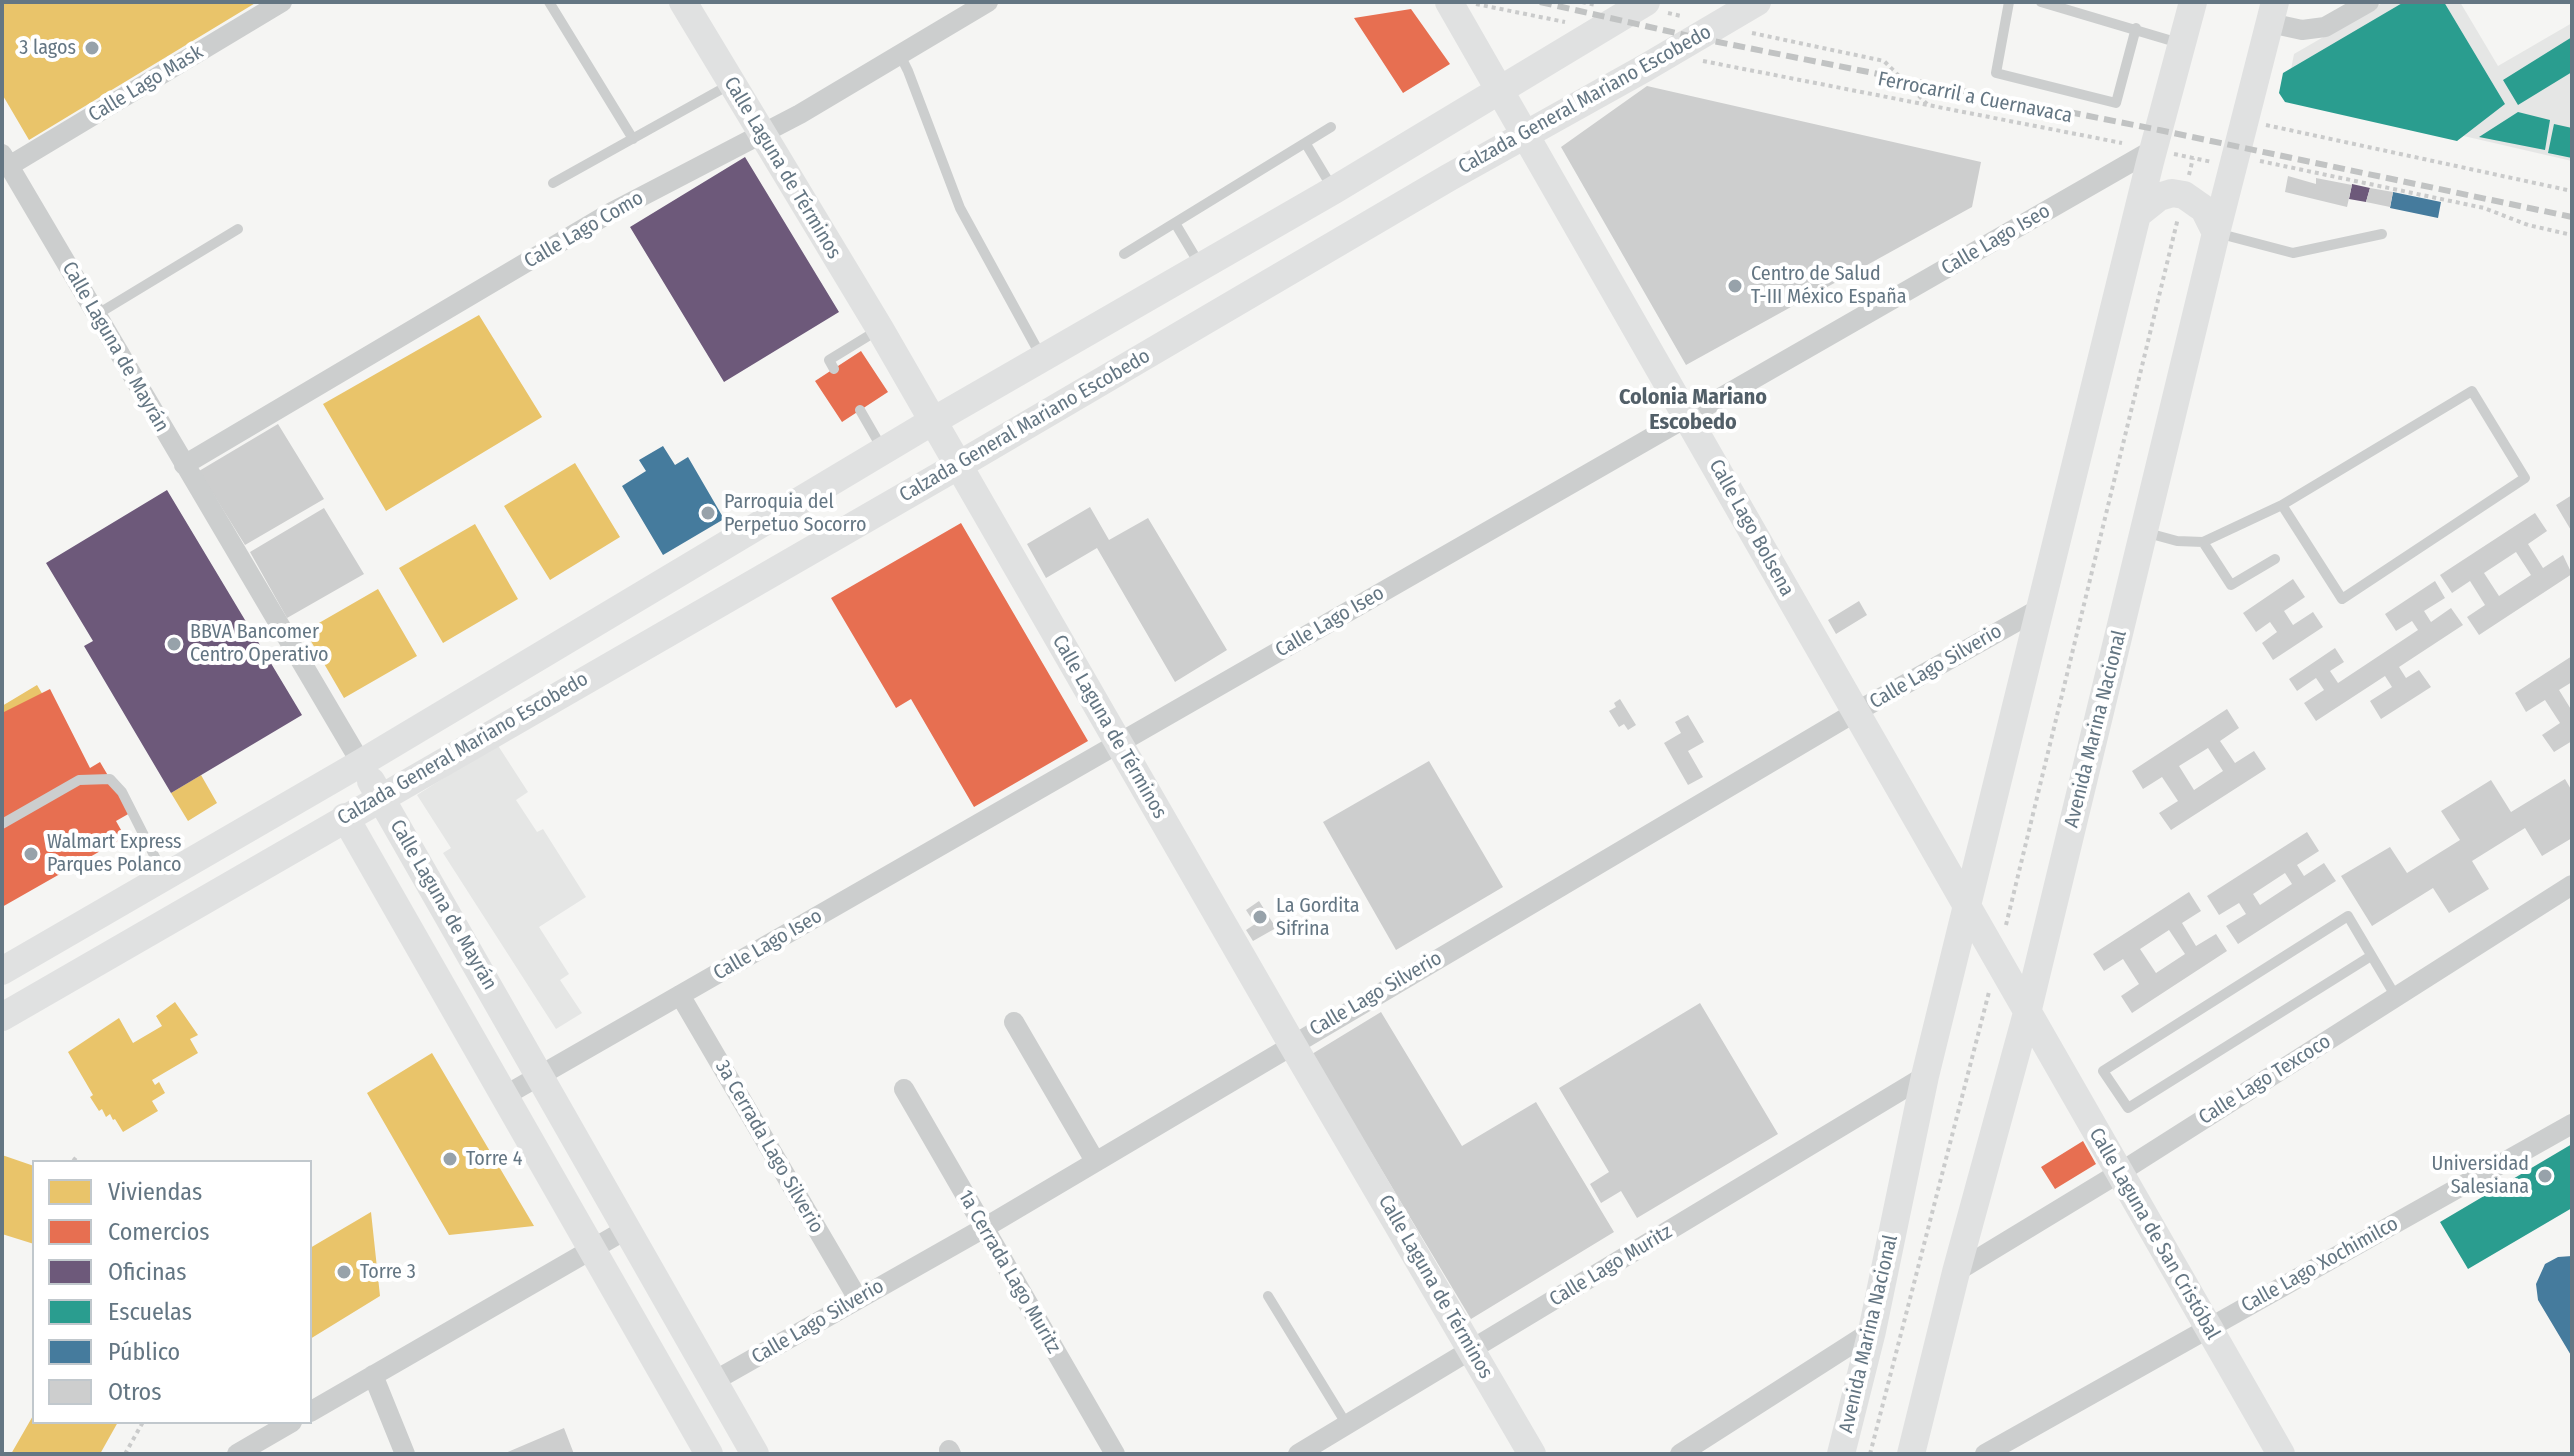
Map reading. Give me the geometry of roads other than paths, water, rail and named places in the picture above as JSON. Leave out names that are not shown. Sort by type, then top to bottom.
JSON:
[{"type":"main road","name":"Calle Laguna de Términos","points":[[683,2],[880,329],[1532,1454]]},
{"type":"main road","name":"Calle Lago Bolsena","points":[[1449,2],[2027,1013]]},
{"type":"main road","name":"Calzada General Mariano Escobedo","points":[[2,1017],[1757,2]]},
{"type":"main road","name":"Avenida Marina Nacional","points":[[1841,1454],[1872,1331],[1925,1076],[2152,156],[2193,2]]},
{"type":"main road","name":"Calzada General Mariano Escobedo","points":[[2,971],[361,763],[933,421],[1334,190],[1637,4]]},
{"type":"main road","name":"Avenida Marina Nacional","points":[[1911,1454],[1956,1272],[2027,1013],[2216,233],[2240,169],[2244,120],[2272,12]]},
{"type":"main road","points":[[2152,156],[2167,181],[2204,209],[2216,233]]},
{"type":"main road","points":[[2139,213],[2159,197],[2206,191],[2240,169]]},
{"type":"main road","name":"Calle Laguna de Mayrán","points":[[361,763],[755,1454]]},
{"type":"main road","name":"Calle Laguna de Mayrán","points":[[345,817],[709,1454]]},
{"type":"main road","points":[[445,990],[481,970]]},
{"type":"main road","name":"Calle Laguna de San Cristóbal","points":[[2027,1013],[2281,1454]]},
{"type":"street","name":"Calle Lago Mask","points":[[5,160],[282,2]]},
{"type":"street","name":"Calle Lago Como","points":[[184,465],[608,214],[762,135],[988,2]]},
{"type":"street","points":[[2272,12],[2302,30],[2325,27],[2369,2]]},
{"type":"street","name":"Calle Lago Iseo","points":[[506,1095],[1688,416],[2152,156]]},
{"type":"street","name":"Calle Laguna de Mayrán","points":[[5,160],[361,763]]},
{"type":"street","name":"Calle Lago Silverio","points":[[714,1381],[984,1228],[1854,713],[2039,609]]},
{"type":"street","name":"Calle Lago Texcoco","points":[[1956,1272],[2119,1173],[2572,885]]},
{"type":"street","name":"3a Cerrada Lago Silverio","points":[[680,995],[858,1299]]},
{"type":"street","points":[[1014,1022],[1095,1161]]},
{"type":"street","name":"Calle Lago Muritz","points":[[1298,1454],[1925,1076]]},
{"type":"street","name":"1a Cerrada Lago Muritz","points":[[904,1089],[1115,1454]]},
{"type":"street","name":"Calle Lago Xochimilco","points":[[1985,1454],[2572,1124]]},
{"type":"street","points":[[312,1411],[627,1229]]},
{"type":"street","points":[[1680,1454],[1872,1331]]},
{"type":"street","points":[[373,1375],[405,1454]]},
{"type":"street","points":[[237,1454],[289,1424]]},
{"type":"lane","points":[[549,2],[633,139]]},
{"type":"lane","points":[[2009,2],[1996,73],[2116,103],[2136,28]]},
{"type":"lane","points":[[2041,2],[2181,43]]},
{"type":"lane","points":[[900,55],[960,208],[1043,359]]},
{"type":"lane","points":[[553,183],[731,84]]},
{"type":"lane","points":[[1124,254],[1331,127]]},
{"type":"lane","points":[[1306,144],[1334,190]]},
{"type":"lane","points":[[1175,223],[1201,267]]},
{"type":"lane","points":[[96,315],[238,229]]},
{"type":"lane","points":[[2216,233],[2293,253],[2382,234]]},
{"type":"lane","points":[[834,369],[829,360],[880,329]]},
{"type":"lane","points":[[2144,532],[2177,541],[2203,542],[2282,505],[2472,391],[2525,478],[2342,599],[2282,505]]},
{"type":"lane","points":[[860,410],[884,451]]},
{"type":"lane","points":[[2203,542],[2231,585],[2275,559]]},
{"type":"lane","points":[[2,824],[79,780],[110,779],[122,792],[165,877]]},
{"type":"lane","points":[[2371,956],[2128,1108],[2103,1071],[2348,916],[2396,997]]},
{"type":"lane","points":[[1268,1296],[1347,1425]]},
{"type":"railway","points":[[1540,2],[1698,38],[2572,217]]},
{"type":"place","name":"3 lagos","points":[[92,48]]},
{"type":"place","name":"Centro de Salud T-III México España","points":[[1735,286]]},
{"type":"place","name":"Parroquia del Perpetuo Socorro","points":[[708,513]]},
{"type":"place","name":"BBVA Bancomer Centro Operativo","points":[[174,644]]},
{"type":"place","name":"Walmart Express Parques Polanco","points":[[31,854]]},
{"type":"place","name":"La Gordita Sifrina","points":[[1260,917]]},
{"type":"place","name":"Torre 4","points":[[450,1159]]},
{"type":"place","name":"Universidad Salesiana","points":[[2545,1176]]},
{"type":"place","name":"Torre 3","points":[[344,1272]]},
{"type":"district","name":"Colonia Mariano Escobedo","points":[[1693,410]]}]
